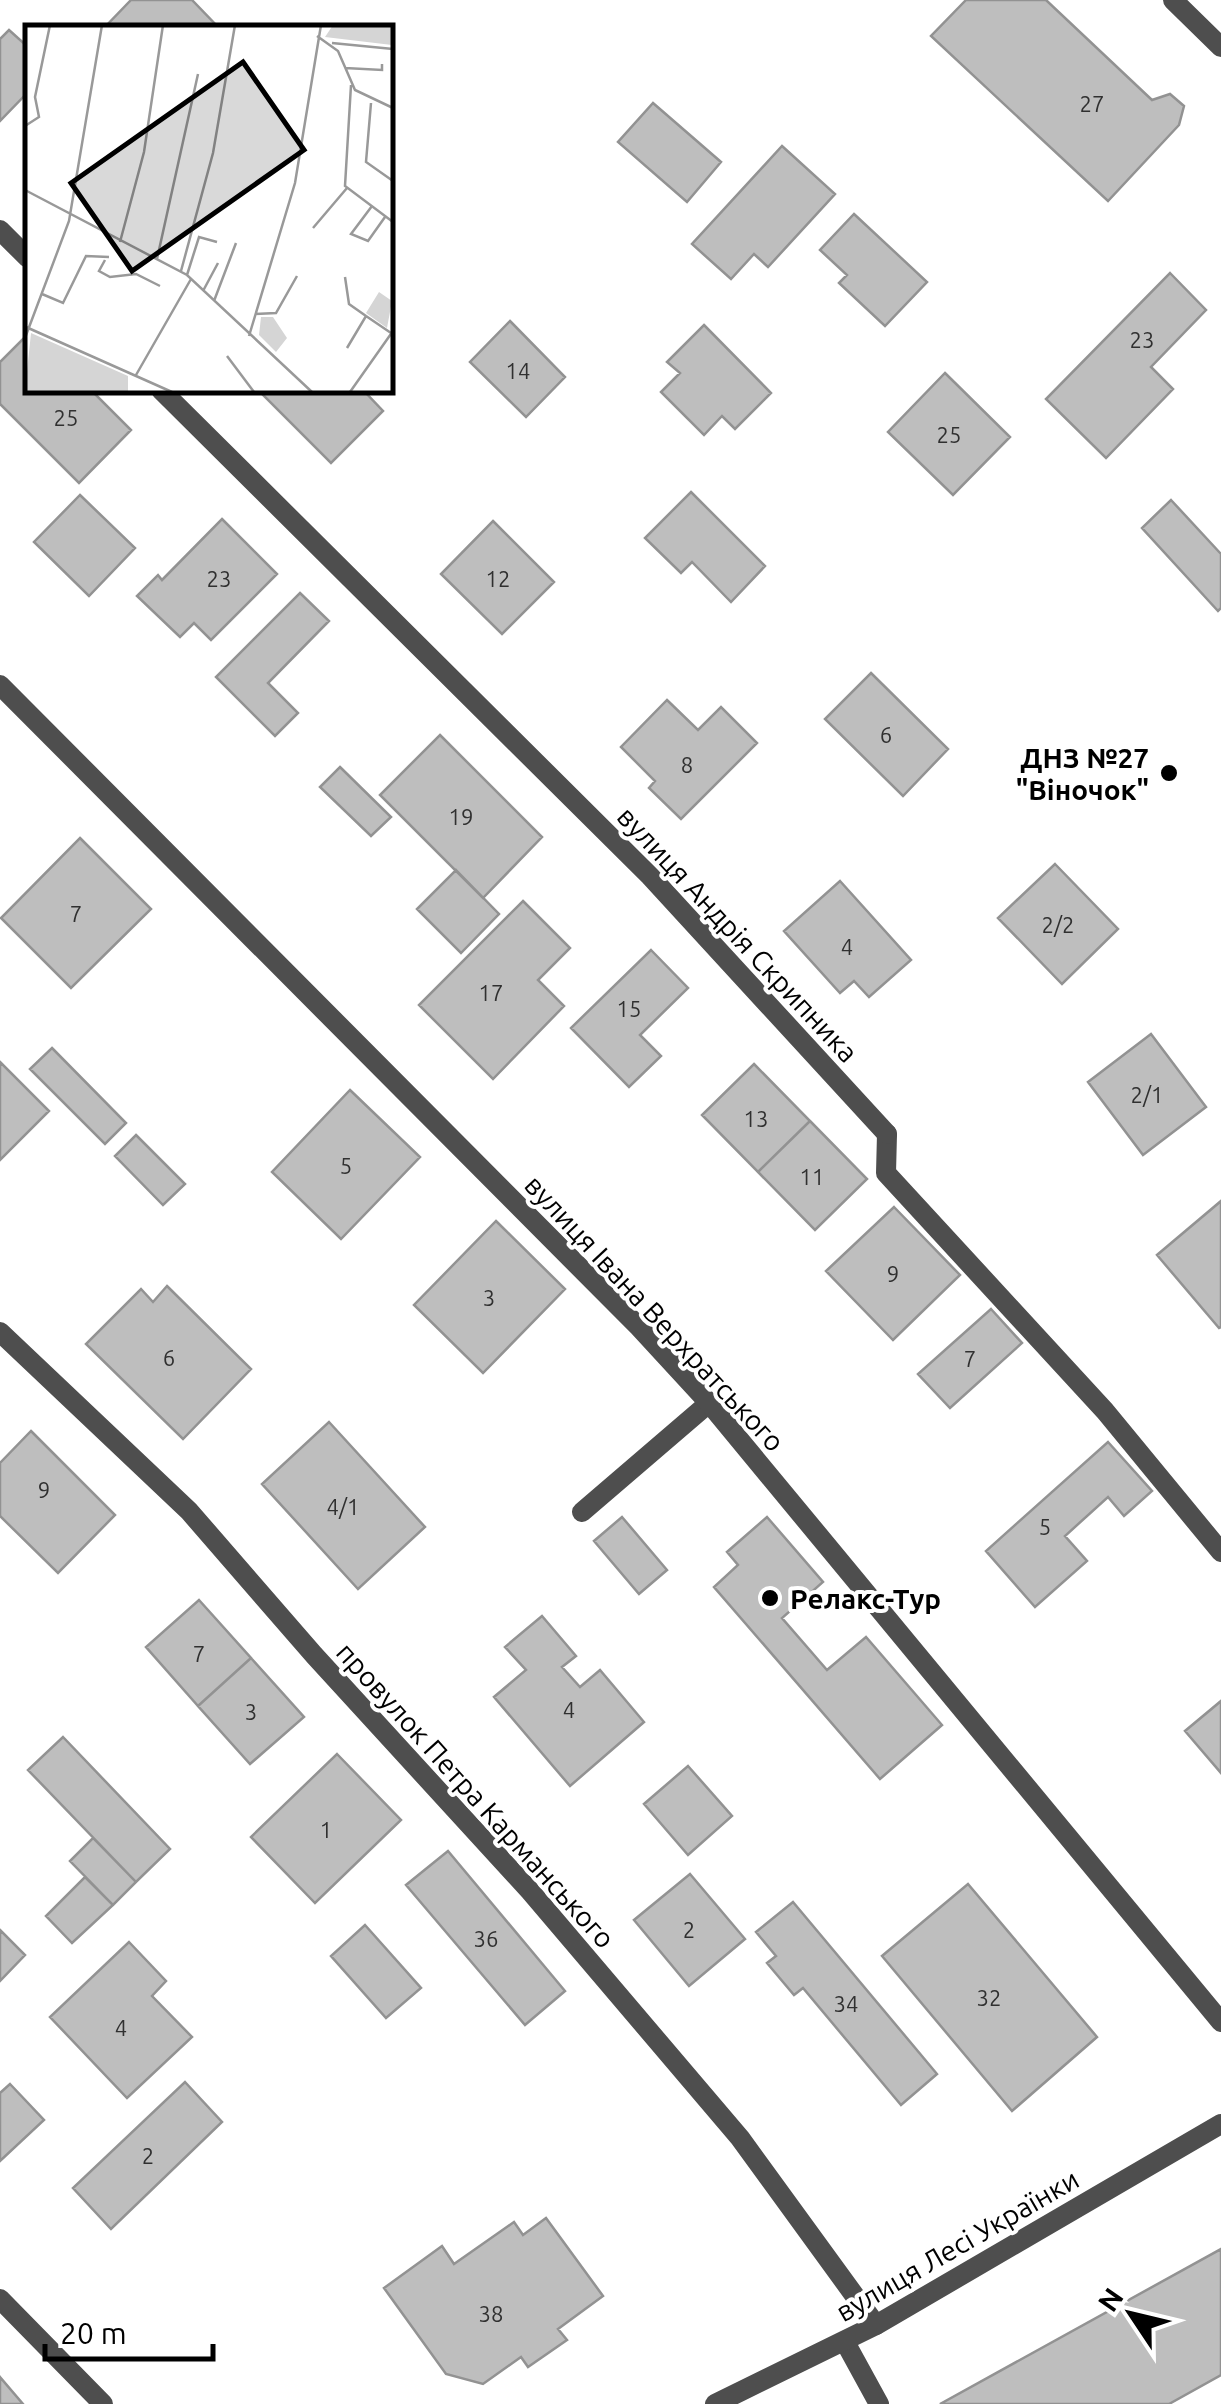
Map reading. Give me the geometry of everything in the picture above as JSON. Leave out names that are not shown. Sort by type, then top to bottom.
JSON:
[{"type":"street","points":[[1173,0],[1221,47]]},
{"type":"street","points":[[0,230],[25,255]]},
{"type":"street","name":"вулиця Андрія Скрипника","points":[[163,392],[650,876],[887,1134],[886,1172],[1105,1411],[1221,1552]]},
{"type":"street","name":"вулиця Івана Верхратського","points":[[0,685],[709,1403],[1221,2022]]},
{"type":"street","name":"провулок Петра Карманського","points":[[0,1332],[189,1512],[530,1892],[740,2138],[876,2325]]},
{"type":"street","points":[[582,1512],[709,1403]]},
{"type":"street","name":"вулиця Лесі Українки","points":[[715,2404],[876,2325],[1221,2124]]},
{"type":"street","points":[[0,2299],[103,2404]]},
{"type":"street","points":[[845,2342],[879,2404]]},
{"type":"building","points":[[131,0],[192,0],[216,25],[107,25]]},
{"type":"building","points":[[966,0],[1046,0],[1152,100],[1170,94],[1184,106],[1179,125],[1108,201],[931,36]]},
{"type":"building","points":[[9,30],[25,44],[25,95],[0,121],[0,39]]},
{"type":"building","points":[[653,103],[721,162],[687,202],[618,142]]},
{"type":"building","points":[[782,146],[835,194],[768,267],[754,254],[731,279],[692,244]]},
{"type":"building","points":[[854,214],[927,282],[885,326],[839,283],[847,275],[820,250]]},
{"type":"building","points":[[1170,273],[1206,310],[1151,367],[1173,389],[1106,458],[1046,399]]},
{"type":"building","points":[[510,321],[565,377],[526,417],[470,362]]},
{"type":"building","points":[[704,325],[771,393],[735,429],[722,416],[704,435],[661,392],[680,373],[667,362]]},
{"type":"building","points":[[25,337],[25,392],[93,392],[131,430],[79,483],[0,404],[0,362]]},
{"type":"building","points":[[945,373],[1010,437],[953,495],[888,432]]},
{"type":"building","points":[[365,392],[383,411],[331,463],[263,395]]},
{"type":"building","points":[[691,492],[765,566],[731,602],[692,562],[681,573],[645,538]]},
{"type":"building","points":[[80,495],[135,548],[89,596],[34,542]]},
{"type":"building","points":[[1171,500],[1221,554],[1218,611],[1142,528]]},
{"type":"building","points":[[222,519],[277,574],[211,640],[194,623],[180,637],[137,596],[158,575],[162,580]]},
{"type":"building","points":[[493,521],[554,582],[502,634],[441,574]]},
{"type":"building","points":[[300,593],[329,621],[268,683],[298,713],[275,736],[216,677]]},
{"type":"building","points":[[871,673],[948,749],[903,796],[825,719]]},
{"type":"building","points":[[667,700],[698,730],[721,707],[757,743],[681,819],[649,788],[655,781],[621,747]]},
{"type":"building","points":[[440,735],[542,837],[483,898],[380,795]]},
{"type":"building","points":[[340,767],[391,817],[371,836],[320,787]]},
{"type":"building","points":[[80,838],[151,909],[71,988],[1,918]]},
{"type":"building","points":[[1055,864],[1118,929],[1062,984],[998,918]]},
{"type":"building","points":[[456,870],[499,914],[461,953],[417,909]]},
{"type":"building","points":[[840,881],[911,960],[869,997],[854,981],[840,993],[784,931]]},
{"type":"building","points":[[523,901],[570,948],[538,980],[564,1006],[493,1079],[419,1005]]},
{"type":"building","points":[[651,950],[688,988],[640,1035],[661,1056],[629,1087],[571,1028]]},
{"type":"building","points":[[1151,1034],[1206,1107],[1143,1155],[1088,1082]]},
{"type":"building","points":[[52,1048],[126,1123],[105,1144],[30,1069]]},
{"type":"building","points":[[0,1062],[49,1111],[0,1160]]},
{"type":"building","points":[[754,1064],[810,1121],[758,1172],[702,1115]]},
{"type":"building","points":[[350,1090],[420,1157],[341,1239],[272,1172]]},
{"type":"building","points":[[810,1121],[867,1179],[815,1230],[758,1172]]},
{"type":"building","points":[[136,1135],[185,1184],[163,1205],[115,1156]]},
{"type":"building","points":[[1221,1201],[1221,1327],[1219,1328],[1157,1255]]},
{"type":"building","points":[[894,1207],[960,1275],[893,1340],[826,1271]]},
{"type":"building","points":[[496,1221],[565,1289],[483,1373],[414,1305]]},
{"type":"building","points":[[167,1286],[251,1369],[183,1439],[86,1344],[141,1289],[153,1302]]},
{"type":"building","points":[[991,1309],[1022,1343],[950,1408],[918,1374]]},
{"type":"building","points":[[329,1422],[425,1527],[358,1589],[262,1484]]},
{"type":"building","points":[[31,1431],[115,1515],[58,1573],[0,1516],[0,1463]]},
{"type":"building","points":[[1108,1442],[1152,1491],[1124,1516],[1108,1497],[1065,1536],[1087,1561],[1035,1607],[986,1551]]},
{"type":"building","points":[[622,1517],[667,1570],[639,1594],[594,1541]]},
{"type":"building","points":[[767,1517],[823,1582],[782,1618],[827,1670],[866,1637],[942,1725],[880,1779],[714,1587],[738,1565],[727,1552]]},
{"type":"building","points":[[199,1600],[251,1658],[198,1706],[146,1647]]},
{"type":"building","points":[[542,1616],[576,1656],[562,1667],[580,1687],[600,1670],[644,1722],[570,1786],[494,1697],[526,1670],[505,1647]]},
{"type":"building","points":[[251,1658],[304,1717],[250,1764],[198,1706]]},
{"type":"building","points":[[1221,1701],[1221,1773],[1185,1731]]},
{"type":"building","points":[[63,1737],[170,1849],[136,1882],[28,1770]]},
{"type":"building","points":[[337,1754],[401,1820],[315,1903],[251,1837]]},
{"type":"building","points":[[688,1766],[732,1816],[688,1855],[644,1804]]},
{"type":"building","points":[[93,1838],[136,1882],[113,1905],[70,1861]]},
{"type":"building","points":[[448,1851],[565,1991],[525,2025],[406,1885]]},
{"type":"building","points":[[690,1874],[745,1939],[689,1986],[634,1920]]},
{"type":"building","points":[[85,1877],[113,1905],[72,1943],[46,1916]]},
{"type":"building","points":[[968,1884],[1097,2037],[1012,2111],[882,1956]]},
{"type":"building","points":[[793,1902],[937,2074],[901,2105],[803,1988],[794,1995],[767,1963],[776,1956],[756,1932]]},
{"type":"building","points":[[365,1925],[421,1988],[386,2018],[331,1956]]},
{"type":"building","points":[[0,1930],[25,1955],[0,1981]]},
{"type":"building","points":[[129,1942],[166,1981],[152,1996],[192,2037],[127,2098],[50,2017]]},
{"type":"building","points":[[185,2082],[222,2122],[111,2229],[73,2188]]},
{"type":"building","points":[[10,2084],[44,2120],[0,2161],[0,2093]]},
{"type":"building","points":[[546,2218],[603,2296],[558,2329],[567,2340],[528,2367],[521,2357],[483,2384],[446,2374],[384,2288],[442,2246],[454,2264],[514,2222],[523,2235]]},
{"type":"building","points":[[1221,2249],[1221,2375],[1169,2404],[940,2404]]},
{"type":"building","points":[[0,2377],[23,2404],[0,2404]]},
{"type":"place","name":"ДНЗ №27 \"Віночок\"","points":[[1169,773]]},
{"type":"place","name":"Релакс-Тур","points":[[770,1598]]}]
